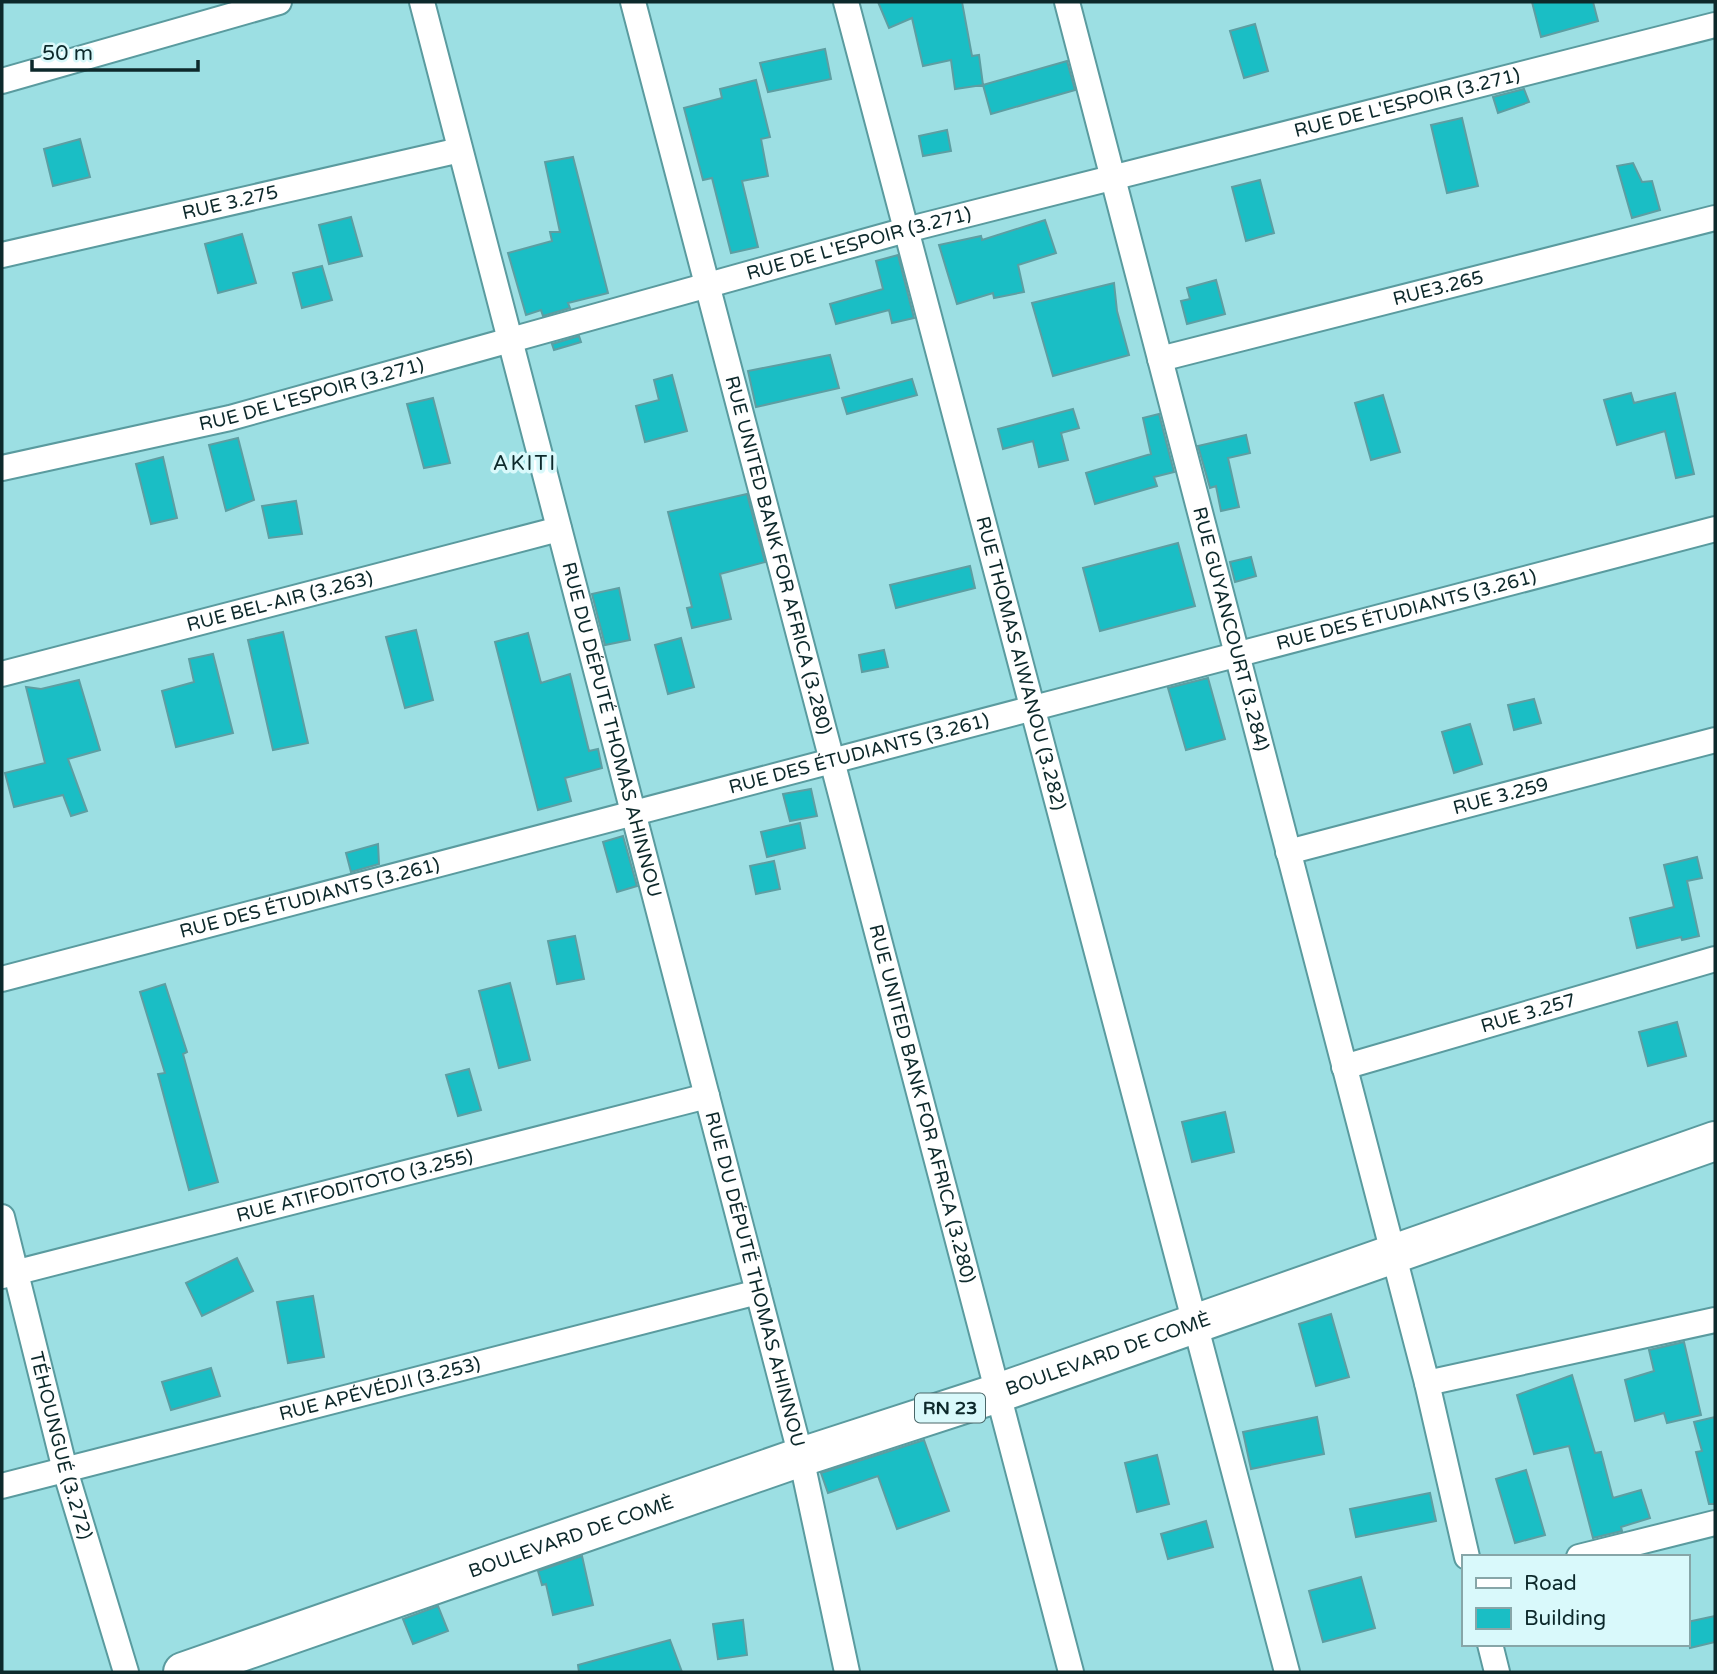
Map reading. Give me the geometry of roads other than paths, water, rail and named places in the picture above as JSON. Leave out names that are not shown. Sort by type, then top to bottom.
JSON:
[{"type":"main road","name":"BOULEVARD DE COMÈ","points":[[204,1669],[801,1457],[998,1393],[1715,1141]]},
{"type":"street","points":[[2,81],[279,2]]},
{"type":"street","name":"RUE DU DÉPUTÉ THOMAS AHINNOU","points":[[422,2],[801,1457],[848,1672]]},
{"type":"street","name":"RUE UNITED BANK FOR AFRICA (3.280)","points":[[633,2],[1071,1672]]},
{"type":"street","name":"RUE THOMAS AIWANOU (3.282)","points":[[846,2],[1287,1672]]},
{"type":"street","name":"RUE GUYANCOURT (3.284)","points":[[1067,2],[1427,1383],[1467,1555]]},
{"type":"street","name":"RUE DE L'ESPOIR (3.271)","points":[[2,468],[230,418],[906,230],[1715,25]]},
{"type":"street","name":"RUE 3.275","points":[[2,255],[460,150]]},
{"type":"street","name":"RUE3.265","points":[[1160,359],[1715,218]]},
{"type":"street","name":"RUE BEL-AIR (3.263)","points":[[2,674],[559,529]]},
{"type":"street","name":"RUE DES ÉTUDIANTS (3.261)","points":[[2,979],[1715,529]]},
{"type":"street","name":"RUE 3.259","points":[[1288,852],[1715,740]]},
{"type":"street","name":"RUE 3.257","points":[[1344,1067],[1715,959]]},
{"type":"street","name":"RUE ATIFODITOTO (3.255)","points":[[9,1274],[707,1096]]},
{"type":"street","name":"TÉHOUNGUÉ (3.272)","points":[[2,1217],[9,1274],[125,1672]]},
{"type":"street","name":"RUE APÉVÉDJI (3.253)","points":[[2,1486],[758,1292]]},
{"type":"street","points":[[1427,1383],[1715,1320]]},
{"type":"street","points":[[1587,1555],[1715,1523]]},
{"type":"street","points":[[1490,1646],[1497,1672]]},
{"type":"district","name":"AKITI","points":[[525,463]]}]
